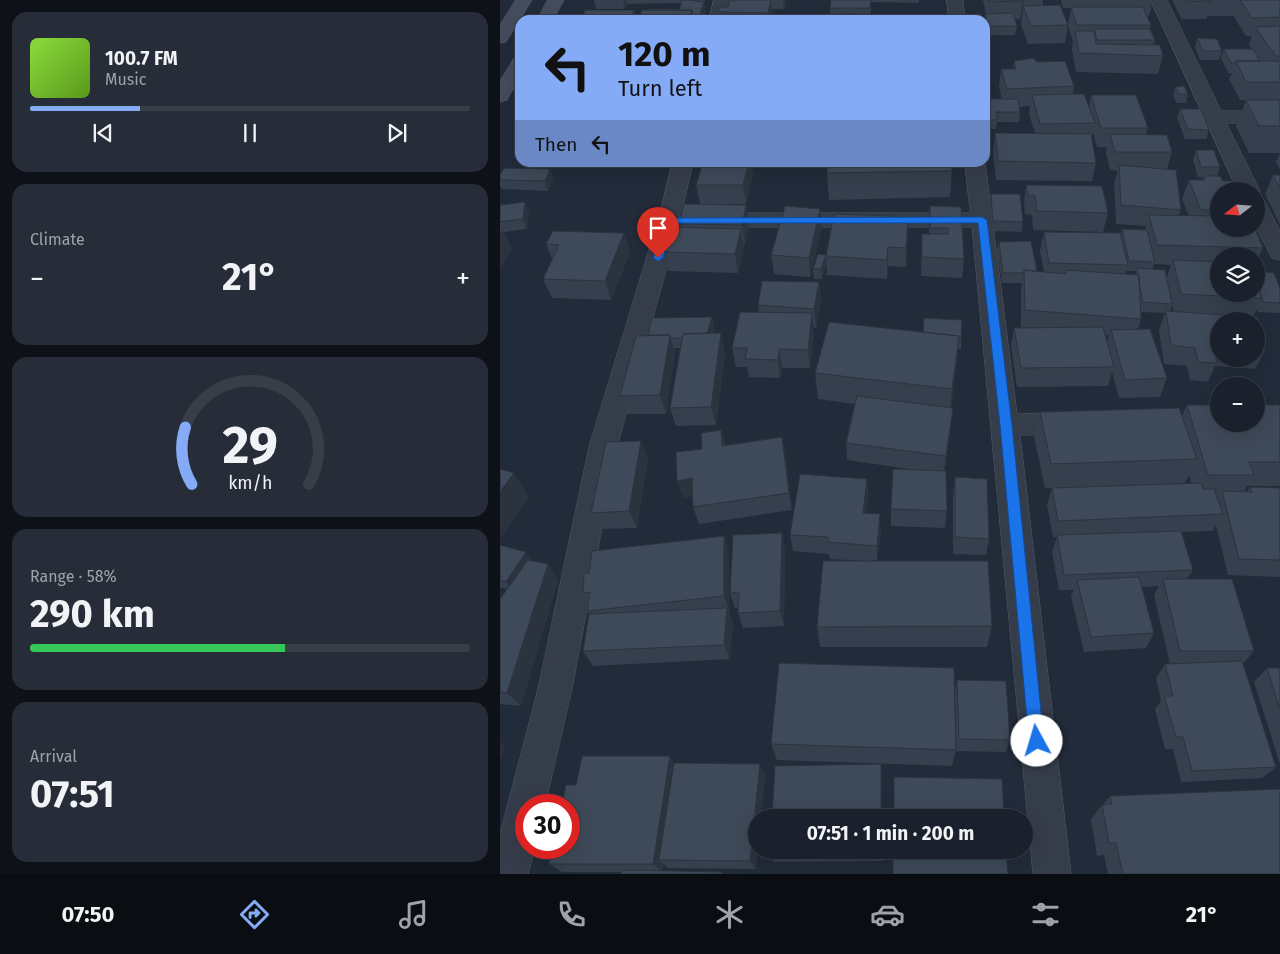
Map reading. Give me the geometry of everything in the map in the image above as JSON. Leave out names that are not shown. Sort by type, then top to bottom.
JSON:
[{"type":"main road","points":[[500,38],[524,0]]},
{"type":"main road","points":[[548,15],[556,0]]},
{"type":"main road","points":[[500,96],[515,70]]},
{"type":"street","points":[[718,15],[722,0]]},
{"type":"street","points":[[955,0],[956,15]]},
{"type":"street","points":[[1159,0],[1245,182]]},
{"type":"street","points":[[1213,117],[1280,117]]},
{"type":"street","points":[[509,874],[555,689],[603,447],[669,220],[682,167]]},
{"type":"street","points":[[976,167],[1006,425],[1030,684],[1052,874]]},
{"type":"street","points":[[669,220],[982,220]]},
{"type":"street","points":[[1265,223],[1280,253]]},
{"type":"street","points":[[1006,425],[1103,422]]},
{"type":"building","points":[[682,0],[704,2],[700,15],[693,15],[692,10],[679,10]]},
{"type":"building","points":[[730,0],[771,0],[768,13],[720,12],[717,7],[728,7]]},
{"type":"building","points":[[831,0],[871,0],[870,8],[830,8]]},
{"type":"building","points":[[989,0],[1023,0],[989,2]]},
{"type":"building","points":[[1186,0],[1210,0],[1211,1],[1186,2]]},
{"type":"building","points":[[1240,0],[1280,0],[1280,17],[1252,18]]},
{"type":"building","points":[[1060,5],[1068,25],[1031,26],[1023,6]]},
{"type":"building","points":[[1071,7],[1143,7],[1151,25],[1077,25]]},
{"type":"building","points":[[585,10],[634,10],[632,15],[583,15]]},
{"type":"building","points":[[642,10],[692,10],[690,15],[640,15]]},
{"type":"building","points":[[840,13],[871,15],[840,15]]},
{"type":"building","points":[[1013,13],[1017,26],[990,26],[990,15],[985,14]]},
{"type":"building","points":[[964,14],[981,15],[964,15]]},
{"type":"building","points":[[1280,26],[1280,56],[1276,56],[1255,27]]},
{"type":"building","points":[[1094,29],[1150,29],[1155,40],[1097,40]]},
{"type":"building","points":[[1075,31],[1094,31],[1096,44],[1160,45],[1163,56],[1079,53]]},
{"type":"building","points":[[1197,38],[1217,39],[1222,51],[1203,51]]},
{"type":"building","points":[[1224,49],[1253,49],[1260,61],[1236,61],[1231,63]]},
{"type":"building","points":[[1033,58],[1037,62],[1065,61],[1074,86],[1007,89],[1001,69],[1016,69],[1014,61]]},
{"type":"building","points":[[1236,61],[1280,61],[1280,82],[1246,82]]},
{"type":"building","points":[[1184,86],[1188,94],[1179,94],[1175,87]]},
{"type":"building","points":[[1084,94],[1095,123],[1040,124],[1032,95]]},
{"type":"building","points":[[1091,95],[1136,95],[1148,128],[1101,128]]},
{"type":"building","points":[[990,99],[1018,99],[1020,112],[996,112],[997,120],[990,120]]},
{"type":"building","points":[[1246,100],[1280,100],[1280,126],[1259,126]]},
{"type":"building","points":[[1180,109],[1201,109],[1209,130],[1188,129]]},
{"type":"building","points":[[995,133],[1091,134],[1096,163],[998,161]]},
{"type":"building","points":[[1110,134],[1167,135],[1172,152],[1115,152]]},
{"type":"building","points":[[1196,150],[1214,150],[1220,167],[1201,167]]},
{"type":"building","points":[[1119,165],[1176,170],[1181,210],[1121,205]]},
{"type":"building","points":[[701,167],[748,167],[743,185],[696,185]]},
{"type":"building","points":[[827,167],[952,167],[952,171],[827,173]]},
{"type":"building","points":[[504,168],[550,169],[545,181],[500,180],[500,175]]},
{"type":"building","points":[[1273,175],[1280,175],[1280,189]]},
{"type":"building","points":[[1204,176],[1220,176],[1223,181],[1236,182],[1210,182],[1210,210],[1201,210],[1189,180],[1205,180]]},
{"type":"building","points":[[1026,185],[1102,186],[1108,213],[1037,211],[1035,196],[1028,195]]},
{"type":"building","points":[[991,194],[1020,194],[1023,222],[993,221]]},
{"type":"building","points":[[525,202],[523,219],[500,222],[500,205]]},
{"type":"building","points":[[684,204],[746,205],[742,225],[679,224]]},
{"type":"building","points":[[785,206],[820,209],[809,258],[771,255]]},
{"type":"building","points":[[930,206],[961,207],[964,259],[922,257],[922,234],[948,234],[948,228],[930,228]]},
{"type":"building","points":[[834,214],[890,216],[890,220],[908,221],[906,248],[888,247],[887,260],[826,256]]},
{"type":"building","points":[[1149,215],[1210,216],[1210,238],[1259,238],[1263,247],[1228,247],[1157,245]]},
{"type":"building","points":[[671,227],[741,229],[735,254],[663,252]]},
{"type":"building","points":[[1122,229],[1147,230],[1155,262],[1129,261]]},
{"type":"building","points":[[553,231],[624,233],[605,281],[543,279],[559,245],[546,244]]},
{"type":"building","points":[[1044,232],[1120,233],[1128,265],[1049,263]]},
{"type":"building","points":[[1031,241],[1037,271],[1024,270],[1024,273],[1003,273],[999,242]]},
{"type":"building","points":[[818,254],[826,255],[821,269],[813,269]]},
{"type":"building","points":[[1173,260],[1210,262],[1210,295],[1181,294]]},
{"type":"building","points":[[1137,268],[1165,270],[1172,304],[1143,302]]},
{"type":"building","points":[[1024,270],[1066,274],[1066,270],[1139,275],[1141,319],[1025,310]]},
{"type":"building","points":[[1265,272],[1274,273],[1280,289],[1280,303],[1263,302],[1265,302]]},
{"type":"building","points":[[762,281],[819,282],[814,309],[758,305]]},
{"type":"building","points":[[1166,311],[1210,314],[1210,363],[1198,362],[1195,348],[1171,345]]},
{"type":"building","points":[[740,312],[812,313],[808,350],[779,349],[778,360],[745,359],[747,348],[732,348]]},
{"type":"building","points":[[712,317],[707,333],[683,334],[682,338],[671,338],[670,335],[648,335],[652,318]]},
{"type":"building","points":[[924,318],[962,320],[961,339],[959,339],[959,336],[923,332]]},
{"type":"building","points":[[829,322],[959,336],[952,389],[815,373]]},
{"type":"building","points":[[1103,327],[1114,367],[1021,368],[1014,328]]},
{"type":"building","points":[[1150,329],[1167,378],[1125,380],[1111,330]]},
{"type":"building","points":[[721,333],[711,407],[670,408],[683,334]]},
{"type":"building","points":[[670,335],[660,395],[620,396],[636,336]]},
{"type":"building","points":[[857,396],[953,408],[946,456],[846,443]]},
{"type":"building","points":[[1187,405],[1210,405],[1210,432],[1265,432],[1265,405],[1280,405],[1280,462],[1249,462],[1254,475],[1208,475]]},
{"type":"building","points":[[1179,408],[1197,459],[1051,464],[1040,412]]},
{"type":"building","points":[[721,430],[722,446],[782,437],[789,493],[693,507],[692,478],[677,481],[676,452],[702,449],[701,433]]},
{"type":"building","points":[[641,441],[629,511],[591,513],[606,442]]},
{"type":"building","points":[[500,469],[514,473],[500,492]]},
{"type":"building","points":[[893,469],[946,471],[947,511],[891,509]]},
{"type":"building","points":[[800,474],[867,479],[863,513],[880,514],[877,546],[828,542],[828,537],[790,535]]},
{"type":"building","points":[[955,477],[987,479],[989,539],[955,537]]},
{"type":"building","points":[[1201,483],[1203,489],[1214,489],[1223,514],[1058,521],[1052,488]]},
{"type":"building","points":[[1250,487],[1280,488],[1280,560],[1239,559],[1222,491],[1252,492]]},
{"type":"building","points":[[1181,531],[1193,570],[1064,575],[1057,535]]},
{"type":"building","points":[[782,533],[780,611],[738,613],[739,592],[730,593],[733,535]]},
{"type":"building","points":[[724,536],[724,596],[587,611],[590,592],[583,593],[584,573],[589,573],[592,551]]},
{"type":"building","points":[[500,545],[526,552],[506,582],[500,580]]},
{"type":"building","points":[[528,560],[548,564],[507,693],[500,692],[500,599]]},
{"type":"building","points":[[823,561],[988,561],[992,626],[817,627]]},
{"type":"building","points":[[1139,577],[1154,633],[1091,637],[1077,580]]},
{"type":"building","points":[[1163,579],[1232,579],[1254,651],[1180,651]]},
{"type":"building","points":[[727,608],[724,645],[583,651],[589,614]]},
{"type":"building","points":[[1242,661],[1276,767],[1192,771],[1183,737],[1176,737],[1164,696],[1173,696],[1165,664]]},
{"type":"building","points":[[779,663],[954,668],[956,750],[771,744]]},
{"type":"building","points":[[1267,668],[1280,668],[1280,709]]},
{"type":"building","points":[[957,680],[1006,681],[1010,740],[959,739]]},
{"type":"building","points":[[582,756],[670,756],[653,864],[549,864],[550,859],[580,859],[580,794],[564,794],[566,785],[576,785]]},
{"type":"building","points":[[674,763],[760,764],[755,809],[748,809],[748,859],[750,859],[750,861],[659,860]]},
{"type":"building","points":[[881,764],[881,809],[773,809],[775,766]]},
{"type":"building","points":[[894,777],[1002,779],[1004,809],[894,809]]},
{"type":"building","points":[[1280,789],[1280,874],[1123,874],[1116,843],[1109,843],[1102,805],[1112,804],[1110,796]]},
{"type":"building","points":[[893,859],[1007,859],[1008,874],[893,874]]},
{"type":"building","points":[[622,870],[722,872],[722,874],[621,874]]},
{"type":"route","points":[[658,258],[669,220],[982,220],[1006,425],[1037,741]]}]
